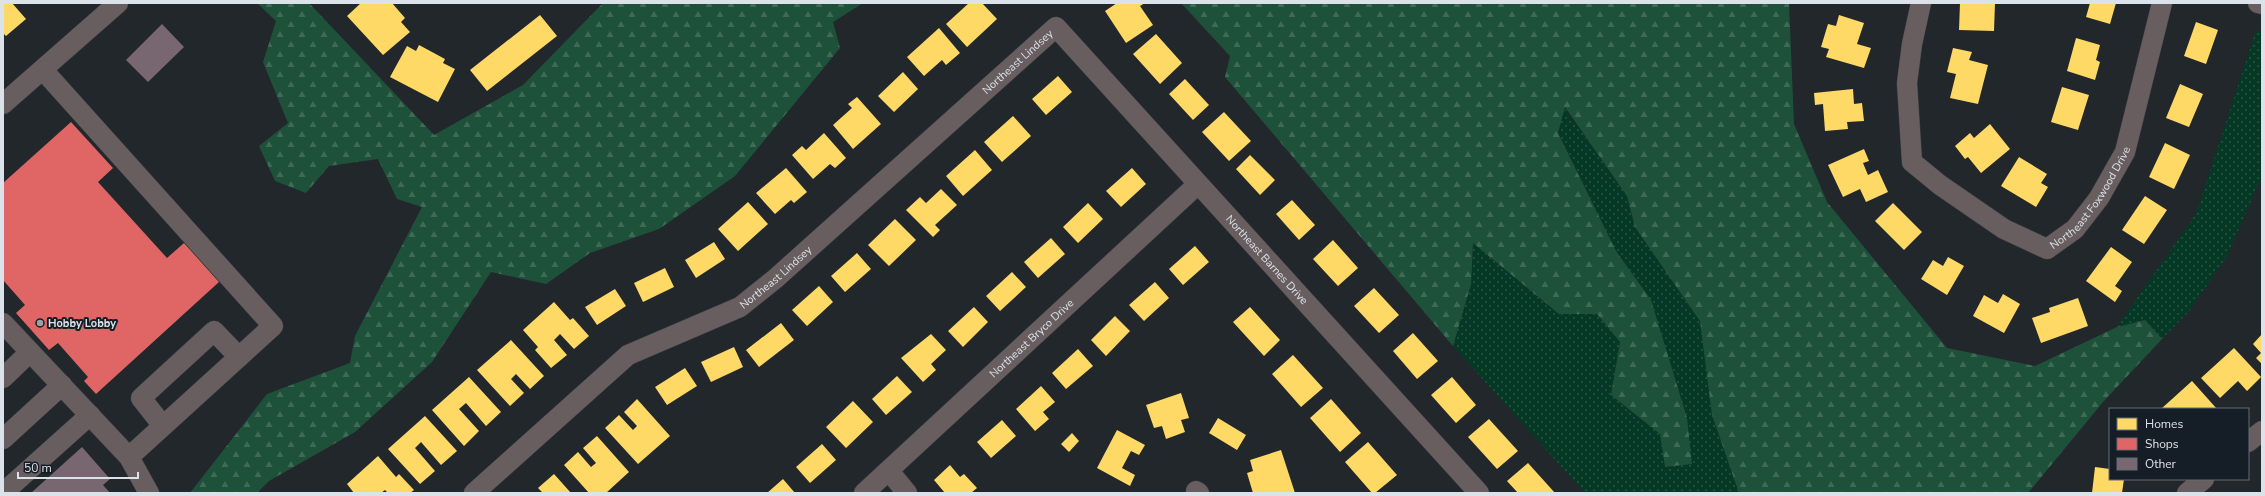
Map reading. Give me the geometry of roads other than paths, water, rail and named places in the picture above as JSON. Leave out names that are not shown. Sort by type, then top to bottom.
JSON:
[{"type":"street","points":[[3,104],[118,3]]},
{"type":"street","name":"Northeast Foxwood Drive","points":[[1921,3],[1912,44],[1907,83],[1912,162],[1940,185],[2004,229],[2047,249],[2075,229],[2099,198],[2124,152],[2162,3]]},
{"type":"street","points":[[2258,3],[2262,4]]},
{"type":"street","name":"Northeast Barnes Drive","points":[[1056,27],[1479,493]]},
{"type":"street","name":"Northeast Lindsey","points":[[474,493],[628,355],[740,306],[775,279],[1056,27]]},
{"type":"street","points":[[43,70],[273,326],[129,457]]},
{"type":"street","name":"Northeast Bryco Drive","points":[[864,493],[1198,184]]},
{"type":"street","points":[[3,323],[129,457],[149,493]]},
{"type":"street","points":[[163,426],[141,398],[214,331],[239,357]]},
{"type":"street","points":[[3,378],[30,352]]},
{"type":"street","points":[[3,439],[62,385]]},
{"type":"street","points":[[3,493],[90,415]]},
{"type":"street","points":[[2249,441],[2262,431]]},
{"type":"street","points":[[889,471],[907,493]]},
{"type":"street","points":[[2187,493],[2203,480]]},
{"type":"place","name":"Hobby Lobby","points":[[40,323]]}]
